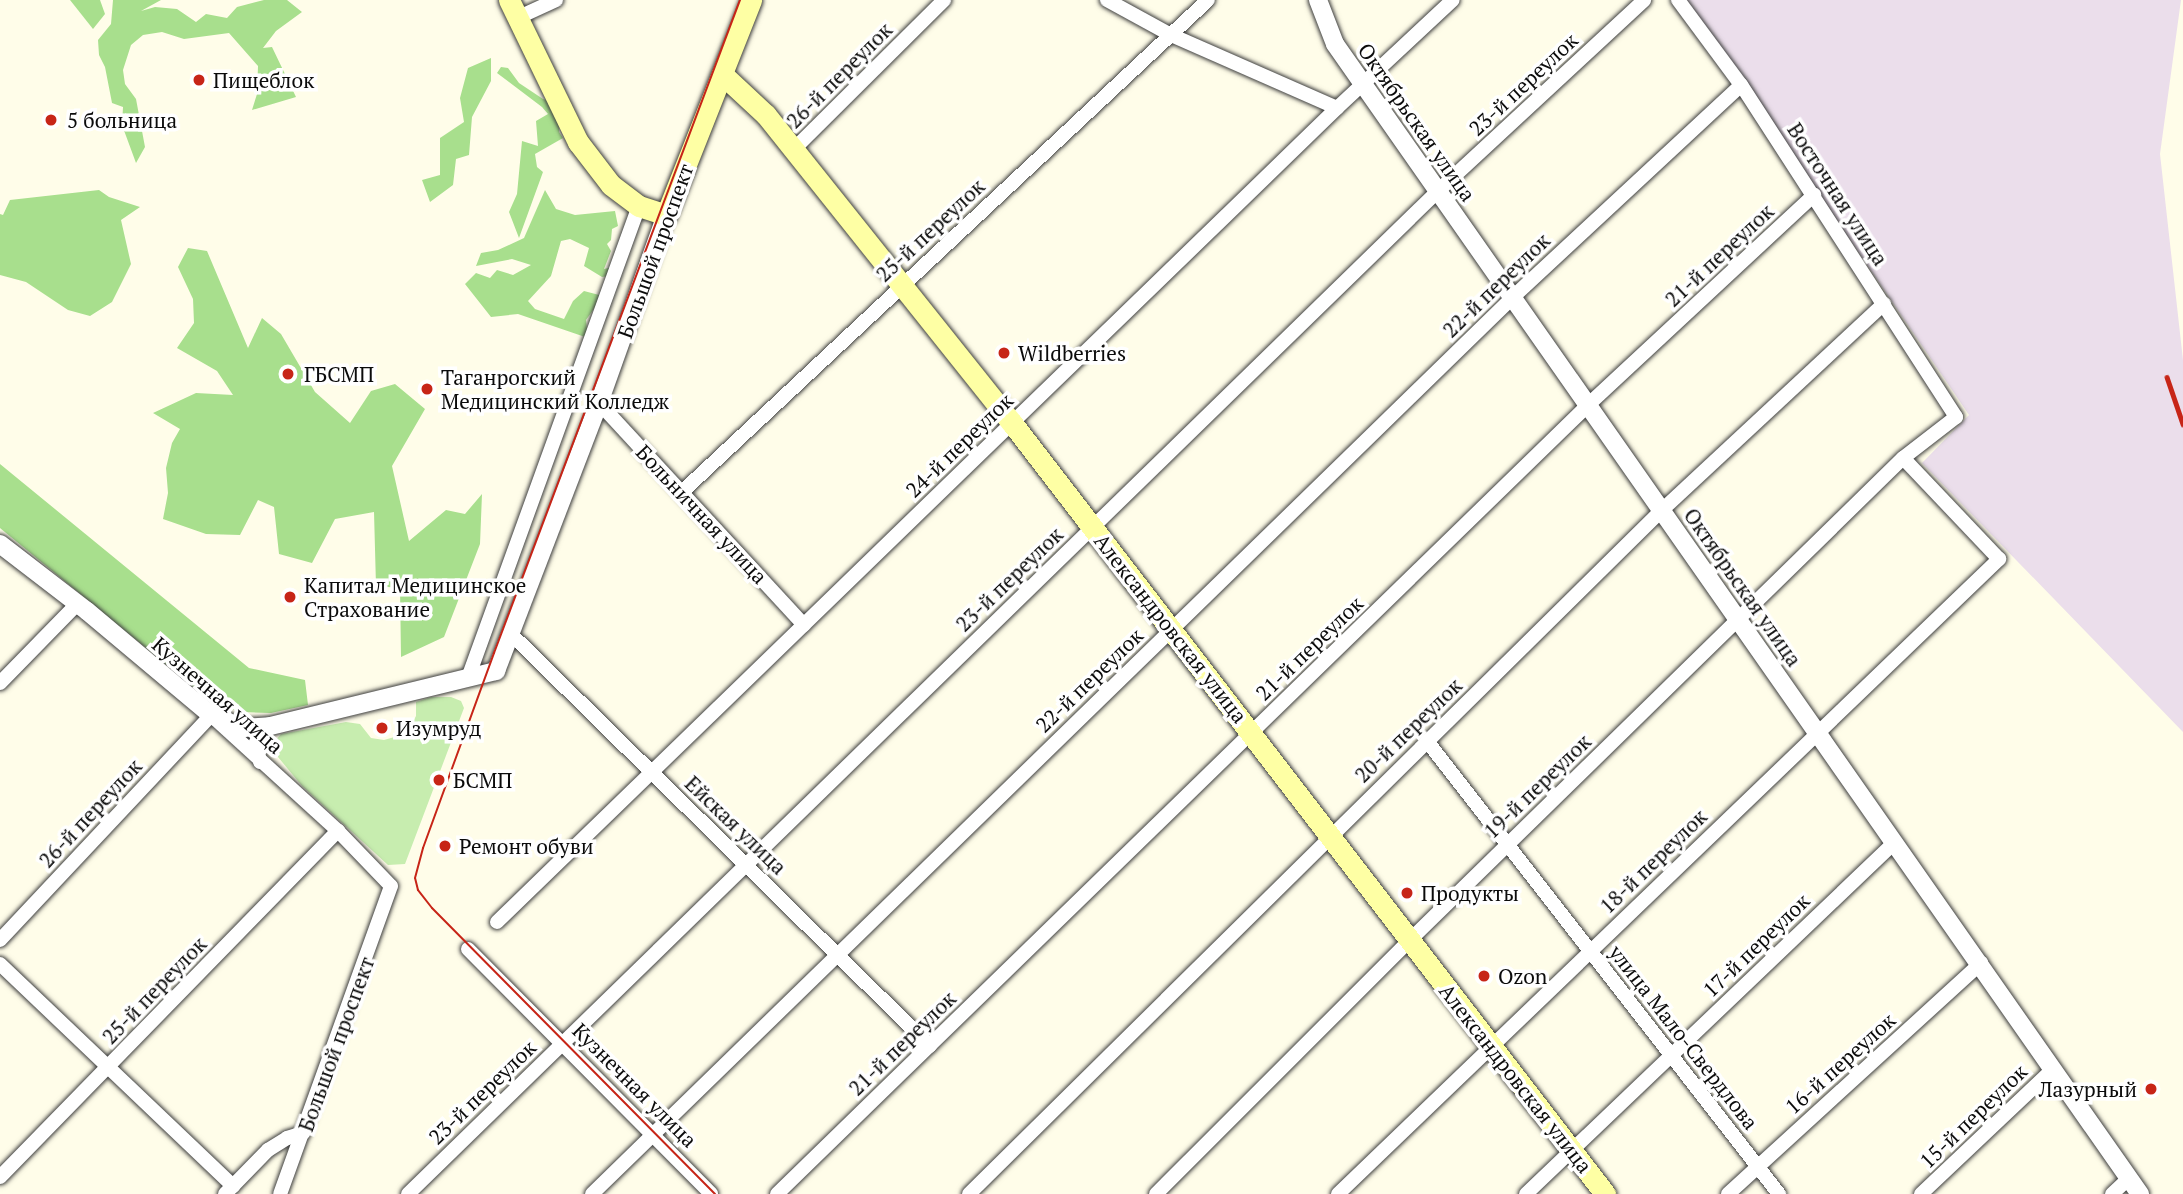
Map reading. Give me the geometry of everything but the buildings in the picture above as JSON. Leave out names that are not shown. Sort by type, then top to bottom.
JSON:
[{"type":"main road","name":"Большой проспект","points":[[666,215],[751,0]]},
{"type":"main road","points":[[513,9],[578,142],[611,185],[639,206],[666,215]]},
{"type":"main road","name":"Александровская улица","points":[[722,74],[766,115],[1012,423],[1605,1194]]},
{"type":"street","points":[[513,9],[556,0]]},
{"type":"street","name":"26-й переулок","points":[[793,150],[944,0]]},
{"type":"street","points":[[1107,0],[1130,6],[1171,35],[1337,108]]},
{"type":"street","name":"25-й переулок","points":[[682,492],[1208,0]]},
{"type":"street","name":"Октябрьская улица","points":[[1318,0],[1335,44],[1981,963],[2140,1194]]},
{"type":"street","name":"24-й переулок","points":[[497,922],[1362,83],[1453,0]]},
{"type":"street","name":"23-й переулок","points":[[408,1194],[1438,191],[1644,0]]},
{"type":"street","name":"Восточная улица","points":[[1678,0],[1741,85],[1956,416]]},
{"type":"street","name":"22-й переулок","points":[[592,1194],[1513,297],[1741,85]]},
{"type":"street","name":"21-й переулок","points":[[777,1194],[1588,405],[1814,195]]},
{"type":"street","name":"Большой проспект","points":[[468,678],[639,206]]},
{"type":"street","name":"Большой проспект","points":[[211,716],[243,728],[270,726],[496,671],[599,403],[666,215]]},
{"type":"street","name":"20-й переулок","points":[[969,1194],[1662,510],[1884,304]]},
{"type":"street","name":"Больничная улица","points":[[599,403],[804,625]]},
{"type":"street","name":"19-й переулок","points":[[1156,1194],[1410,940],[1903,457],[1956,416]]},
{"type":"street","name":"18-й переулок","points":[[1338,1194],[1490,1045],[1999,559],[1903,457]]},
{"type":"street","name":"Кузнечная улица","points":[[0,544],[87,611],[211,716],[387,878],[391,893]]},
{"type":"street","points":[[0,683],[76,605]]},
{"type":"street","name":"Ейская улица","points":[[512,635],[930,1046]]},
{"type":"street","name":"26-й переулок","points":[[0,940],[211,716]]},
{"type":"street","points":[[261,763],[256,742],[270,726]]},
{"type":"street","name":"улица Мало-Свердлова","points":[[1427,741],[1779,1194]]},
{"type":"street","name":"25-й переулок","points":[[0,1177],[338,831]]},
{"type":"street","name":"17-й переулок","points":[[1526,1194],[1894,842]]},
{"type":"street","name":"Большой проспект","points":[[280,1194],[391,893]]},
{"type":"street","name":"Кузнечная улица","points":[[468,949],[711,1194]]},
{"type":"street","name":"16-й переулок","points":[[1728,1194],[1981,963]]},
{"type":"street","points":[[0,964],[109,1068],[229,1190],[268,1150],[287,1138],[303,1133]]},
{"type":"street","name":"15-й переулок","points":[[1922,1194],[2053,1069]]},
{"type":"street","points":[[2112,1194],[2129,1178]]},
{"type":"shaded area","points":[[1687,0],[2181,0],[2160,154],[2183,360],[2183,732],[1922,463],[1969,415]]},
{"type":"green space","points":[[70,0],[100,0],[105,14],[93,29]]},
{"type":"green space","points":[[113,0],[161,0],[141,11],[155,7],[177,9],[196,22],[206,14],[227,18],[237,7],[264,0],[287,0],[302,12],[276,31],[263,48],[272,47],[296,97],[252,110],[257,94],[258,66],[229,33],[184,39],[162,32],[143,35],[131,45],[123,70],[125,84],[136,99],[145,147],[136,163],[122,125],[123,107],[112,103],[105,67],[99,55],[98,40],[111,24]]},
{"type":"green space","points":[[491,58],[491,81],[472,117],[469,155],[456,159],[453,185],[430,202],[422,180],[440,175],[440,138],[464,122],[460,98],[468,68]]},
{"type":"green space","points":[[501,67],[508,68],[519,83],[543,99],[559,104],[559,132],[563,138],[535,154],[537,167],[543,172],[519,238],[509,212],[517,194],[522,141],[538,146],[536,121],[548,114],[497,73]]},
{"type":"green space","points":[[99,190],[109,197],[140,207],[121,220],[131,264],[112,302],[90,316],[68,310],[26,282],[0,275],[0,214],[3,215],[10,200]]},
{"type":"green space","points":[[545,190],[556,209],[575,215],[615,211],[618,226],[612,229],[611,240],[607,244],[611,251],[604,269],[613,267],[608,276],[602,277],[584,266],[589,248],[570,239],[561,241],[551,276],[528,301],[535,309],[564,319],[573,301],[584,291],[603,296],[586,320],[588,338],[518,314],[491,317],[465,284],[476,273],[490,278],[497,270],[513,275],[531,265],[512,259],[476,266],[481,253],[498,250],[524,238]]},
{"type":"green space","points":[[188,248],[207,251],[248,348],[262,318],[281,334],[315,392],[350,423],[371,391],[395,384],[425,409],[392,466],[409,541],[446,510],[465,514],[482,494],[480,544],[444,637],[401,657],[400,588],[376,586],[374,512],[335,519],[312,563],[279,554],[274,507],[258,500],[240,535],[206,534],[163,519],[168,493],[166,468],[172,443],[180,429],[153,413],[196,393],[233,395],[217,371],[177,348],[194,323],[193,299],[178,267]]},
{"type":"green space","points":[[0,464],[249,668],[305,680],[308,705],[271,713],[243,712],[221,707],[196,689],[0,528]]},
{"type":"green space","points":[[431,697],[451,697],[461,701],[464,708],[405,864],[388,865],[302,786],[278,757],[273,743],[281,734],[346,722],[360,724],[371,738],[384,740],[398,736],[409,729],[416,716],[416,702]]},
{"type":"tram line","points":[[715,1194],[432,908],[418,890],[415,878],[423,848],[494,653],[740,0]]},
{"type":"railway","points":[[2167,377],[2183,424]]},
{"type":"place","name":"Пищеблок","points":[[199,80]]},
{"type":"place","name":"5 больница","points":[[51,120]]},
{"type":"place","name":"Wildberries","points":[[1004,353]]},
{"type":"place","name":"ГБСМП","points":[[288,374]]},
{"type":"place","name":"Таганрогский Медицинский Колледж","points":[[427,389]]},
{"type":"place","name":"Капитал Медицинское Страхование","points":[[290,597]]},
{"type":"place","name":"Изумруд","points":[[382,728]]},
{"type":"place","name":"БСМП","points":[[439,780]]},
{"type":"place","name":"Ремонт обуви","points":[[445,846]]},
{"type":"place","name":"Продукты","points":[[1407,893]]},
{"type":"place","name":"Ozon","points":[[1484,976]]},
{"type":"place","name":"Лазурный","points":[[2151,1089]]}]
